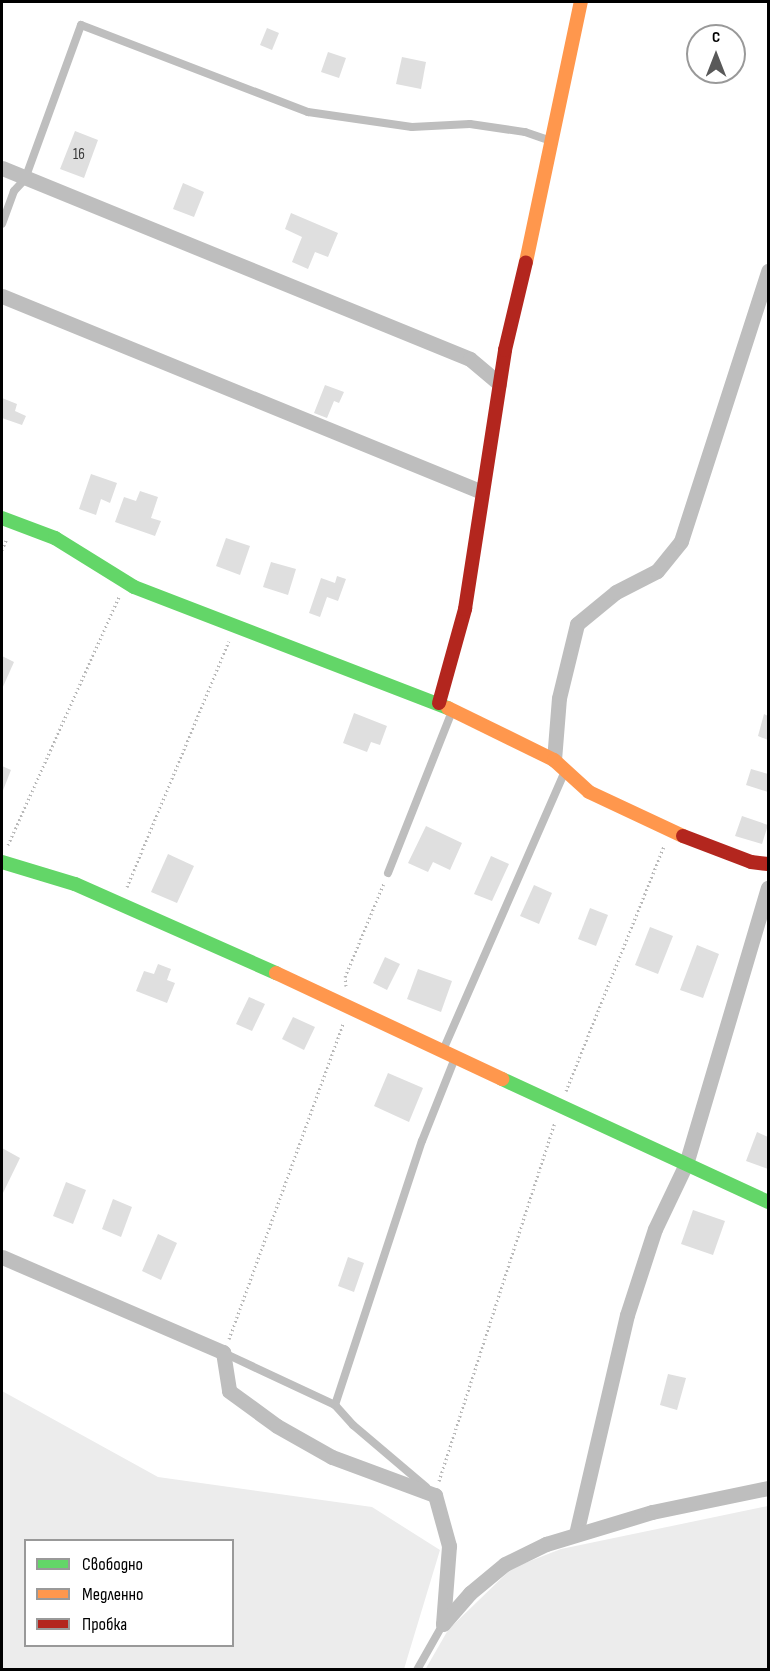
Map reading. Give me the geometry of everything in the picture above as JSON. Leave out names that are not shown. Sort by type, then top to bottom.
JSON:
[{"type":"street","points":[[439,702],[465,609],[499,382],[553,141],[581,2]]},
{"type":"street","points":[[2,168],[470,359],[499,382]]},
{"type":"street","points":[[554,760],[559,698],[577,624],[616,592],[657,571],[681,541],[768,271]]},
{"type":"street","points":[[2,296],[482,492]]},
{"type":"street","points":[[2,518],[55,538],[126,581],[236,626],[439,702],[554,760],[589,792],[671,831],[751,862],[768,864]]},
{"type":"street","points":[[4,856],[118,903],[349,1010],[449,1053],[768,1203]]},
{"type":"street","points":[[576,1534],[627,1316],[655,1229],[686,1164],[768,888]]},
{"type":"street","points":[[2,1257],[223,1352],[229,1391],[277,1426],[332,1457],[435,1495],[449,1546],[443,1624]]},
{"type":"street","points":[[443,1624],[470,1593],[505,1564],[546,1544],[652,1512],[768,1488]]},
{"type":"lane","points":[[2,224],[14,191],[25,179],[81,25],[308,112],[412,127],[470,124],[525,132],[553,141]]},
{"type":"lane","points":[[388,873],[453,709]]},
{"type":"lane","points":[[334,1404],[449,1053],[565,772]]},
{"type":"lane","points":[[223,1352],[334,1404],[353,1425],[435,1495]]},
{"type":"lane","points":[[417,1670],[443,1624]]},
{"type":"path","points":[[4,856],[126,581]]},
{"type":"path","points":[[118,903],[236,626]]},
{"type":"path","points":[[435,1495],[560,1105],[671,831]]},
{"type":"path","points":[[223,1352],[349,1010],[345,977],[388,873]]},
{"type":"shaded area","points":[[2,1391],[158,1477],[372,1507],[440,1550],[404,1669],[2,1669]]},
{"type":"shaded area","points":[[768,1506],[768,1669],[425,1670],[448,1630],[512,1568],[561,1549]]},
{"type":"building","points":[[267,28],[279,33],[272,50],[260,45]]},
{"type":"building","points":[[328,52],[346,58],[339,78],[321,72]]},
{"type":"building","points":[[402,57],[426,62],[421,89],[396,84]]},
{"type":"building","points":[[75,131],[98,140],[84,178],[60,169]]},
{"type":"building","points":[[183,183],[204,192],[194,217],[173,209]]},
{"type":"building","points":[[291,213],[338,233],[328,257],[315,252],[308,269],[292,262],[302,237],[285,229]]},
{"type":"building","points":[[325,385],[344,392],[339,403],[334,401],[327,418],[314,413]]},
{"type":"building","points":[[2,398],[17,404],[15,411],[26,416],[22,425],[2,418]]},
{"type":"building","points":[[91,474],[117,483],[110,503],[101,499],[96,515],[79,509]]},
{"type":"building","points":[[140,491],[158,497],[151,518],[161,521],[155,536],[115,522],[124,497],[136,501]]},
{"type":"building","points":[[226,538],[250,546],[240,575],[216,566]]},
{"type":"building","points":[[271,562],[296,569],[288,595],[263,587]]},
{"type":"building","points":[[337,576],[346,579],[338,601],[327,597],[320,617],[309,613],[321,578],[335,583]]},
{"type":"building","points":[[2,656],[14,662],[2,689]]},
{"type":"building","points":[[354,713],[387,726],[380,745],[371,742],[367,752],[343,743]]},
{"type":"building","points":[[764,714],[768,716],[768,740],[758,736]]},
{"type":"building","points":[[2,766],[11,770],[2,793]]},
{"type":"building","points":[[751,769],[768,774],[768,792],[746,785]]},
{"type":"building","points":[[742,816],[768,825],[762,844],[735,836]]},
{"type":"building","points":[[426,826],[462,843],[450,870],[433,862],[428,872],[408,863]]},
{"type":"building","points":[[168,854],[194,866],[177,903],[151,892]]},
{"type":"building","points":[[491,856],[509,864],[492,901],[474,894]]},
{"type":"building","points":[[534,885],[552,893],[539,924],[520,916]]},
{"type":"building","points":[[590,908],[608,915],[596,946],[578,939]]},
{"type":"building","points":[[650,927],[673,936],[658,974],[635,965]]},
{"type":"building","points":[[697,945],[719,954],[703,998],[680,990]]},
{"type":"building","points":[[385,957],[400,964],[387,990],[373,983]]},
{"type":"building","points":[[158,964],[171,969],[167,980],[175,983],[167,1003],[136,991],[144,971],[154,974]]},
{"type":"building","points":[[418,969],[452,981],[441,1012],[407,999]]},
{"type":"building","points":[[249,997],[265,1004],[252,1031],[236,1024]]},
{"type":"building","points":[[293,1017],[315,1027],[304,1050],[282,1039]]},
{"type":"building","points":[[388,1073],[423,1088],[409,1122],[374,1106]]},
{"type":"building","points":[[757,1132],[768,1137],[768,1169],[746,1161]]},
{"type":"building","points":[[2,1148],[20,1158],[2,1195]]},
{"type":"building","points":[[66,1182],[86,1190],[73,1224],[53,1216]]},
{"type":"building","points":[[113,1199],[132,1207],[121,1237],[102,1229]]},
{"type":"building","points":[[693,1210],[725,1221],[713,1255],[681,1244]]},
{"type":"building","points":[[158,1234],[177,1243],[161,1280],[142,1271]]},
{"type":"building","points":[[348,1257],[364,1263],[354,1292],[338,1286]]},
{"type":"building","points":[[668,1374],[686,1378],[677,1410],[660,1405]]},
{"type":"traffic: fast","points":[[2,518],[55,538],[134,587],[448,708]]},
{"type":"traffic: fast","points":[[2,862],[75,884],[276,973]]},
{"type":"traffic: fast","points":[[502,1079],[768,1202]]},
{"type":"traffic: slow","points":[[526,262],[581,2]]},
{"type":"traffic: slow","points":[[448,708],[554,760],[589,792],[683,836]]},
{"type":"traffic: slow","points":[[276,973],[502,1079]]},
{"type":"traffic: jam","points":[[439,703],[465,609],[505,350],[526,262]]},
{"type":"traffic: jam","points":[[683,836],[751,862],[768,864]]}]
